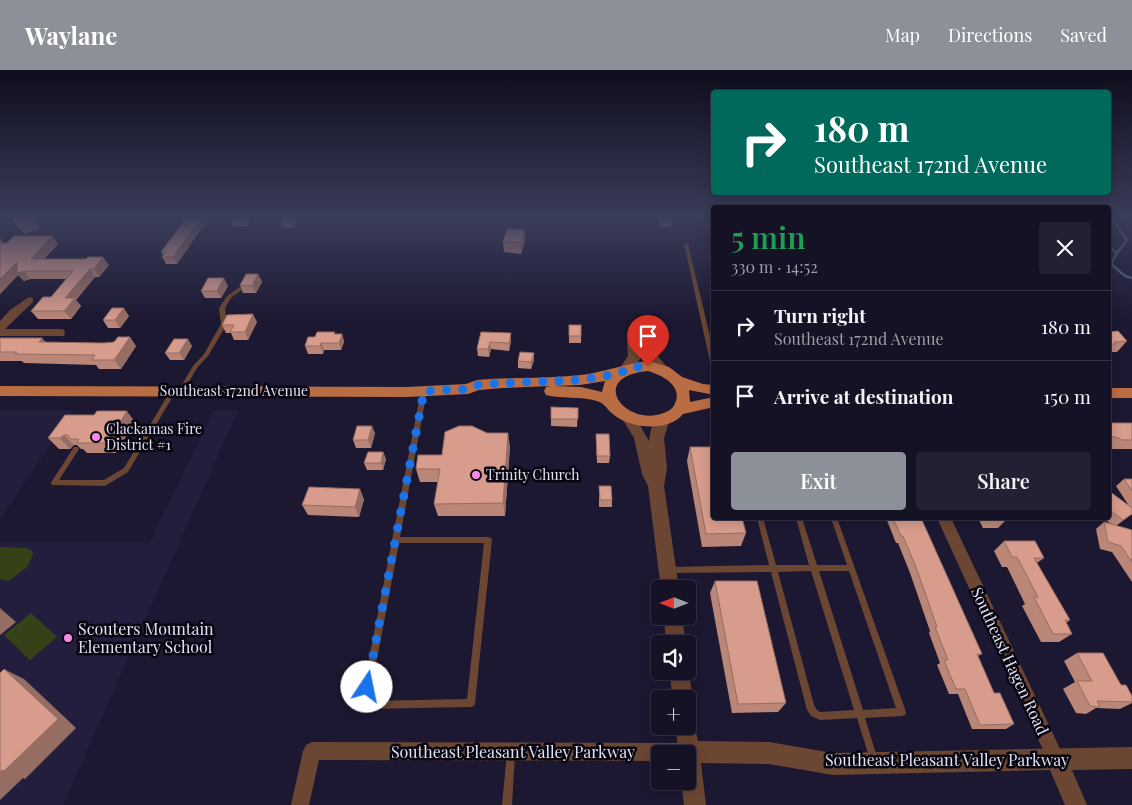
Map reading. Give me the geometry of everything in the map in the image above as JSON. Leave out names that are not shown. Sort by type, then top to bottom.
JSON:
[{"type":"main road","name":"Southeast 172nd Avenue","points":[[0,391],[424,391],[468,389],[477,385],[580,380],[641,366],[662,369]]},
{"type":"main road","points":[[662,369],[678,381],[711,390]]},
{"type":"main road","points":[[609,400],[607,394],[609,383],[622,371]]},
{"type":"main road","points":[[678,381],[684,396],[679,410]]},
{"type":"main road","name":"Southeast 172nd Avenue","points":[[468,389],[477,393],[578,391],[609,400],[616,410],[628,417]]},
{"type":"main road","points":[[1111,393],[1132,393]]},
{"type":"main road","points":[[628,417],[649,422],[663,420],[679,410],[711,403]]},
{"type":"street","points":[[0,327],[29,300]]},
{"type":"street","points":[[0,332],[60,332]]},
{"type":"street","points":[[622,371],[634,360],[636,353],[634,341],[644,341],[654,361],[662,369]]},
{"type":"street","points":[[628,417],[641,437],[650,474],[656,486],[669,580]]},
{"type":"street","points":[[656,486],[661,474],[656,437],[663,420]]},
{"type":"street","name":"Southeast Hagen Road","points":[[945,520],[1076,805]]},
{"type":"street","name":"Southeast Pleasant Valley Parkway","points":[[300,805],[312,751],[651,752]]},
{"type":"street","name":"Southeast Pleasant Valley Parkway","points":[[696,752],[769,753],[833,764],[1132,758]]},
{"type":"street","points":[[693,790],[695,805]]},
{"type":"lane","points":[[687,250],[711,353]]},
{"type":"lane","points":[[76,449],[54,483],[106,483],[126,470],[177,391],[206,355],[224,324],[222,308],[229,297],[241,288]]},
{"type":"lane","points":[[395,540],[488,540],[471,703],[364,705],[395,540],[424,391]]},
{"type":"lane","points":[[761,520],[810,707],[814,713],[820,716],[902,712],[835,520]]},
{"type":"lane","points":[[800,520],[875,763]]},
{"type":"lane","points":[[668,570],[852,568]]},
{"type":"lane","points":[[507,805],[511,752]]},
{"type":"shaded area","points":[[0,410],[74,410],[0,520]]},
{"type":"shaded area","name":"Scouters Mountain Elementary School","points":[[214,410],[238,410],[63,805],[0,805],[0,543],[150,543]]},
{"type":"green space","points":[[0,547],[26,548],[32,551],[33,555],[27,567],[9,581],[0,579]]},
{"type":"green space","points":[[31,613],[57,637],[30,660],[4,635]]},
{"type":"building","points":[[0,250],[39,250],[31,259],[86,259],[88,257],[103,257],[94,269],[90,269],[65,298],[75,298],[64,311],[31,311],[43,297],[51,297],[73,271],[24,271],[17,273],[17,262],[0,279]]},
{"type":"building","points":[[162,250],[178,250],[173,257],[162,257],[166,252],[161,252]]},
{"type":"building","points":[[246,274],[258,274],[252,286],[240,285]]},
{"type":"building","points":[[208,278],[224,278],[217,291],[201,291]]},
{"type":"building","points":[[112,308],[124,308],[115,320],[103,320]]},
{"type":"building","points":[[253,314],[245,332],[230,332],[234,325],[222,325],[227,315]]},
{"type":"building","points":[[569,325],[581,325],[581,336],[569,336]]},
{"type":"building","points":[[1118,331],[1127,341],[1111,344],[1111,332]]},
{"type":"building","points":[[317,332],[342,334],[339,343],[321,343],[320,346],[305,346],[308,337],[315,337]]},
{"type":"building","points":[[481,332],[511,333],[509,343],[490,342],[488,349],[477,349]]},
{"type":"building","points":[[118,337],[130,337],[114,360],[92,360],[95,355],[15,354],[17,352],[0,352],[0,338],[42,338],[39,342],[104,343],[114,342]]},
{"type":"building","points":[[174,339],[188,339],[179,353],[165,353]]},
{"type":"building","points":[[520,352],[534,353],[531,362],[518,361]]},
{"type":"building","points":[[551,407],[578,408],[578,419],[551,419]]},
{"type":"building","points":[[97,411],[127,411],[107,443],[77,443],[79,439],[71,439],[68,435],[60,438],[48,438],[65,415],[94,415]]},
{"type":"building","points":[[1111,423],[1132,423],[1132,440],[1121,440],[1111,436]]},
{"type":"building","points":[[357,426],[372,426],[368,440],[353,440]]},
{"type":"building","name":"Trinity Church","points":[[459,426],[472,426],[487,433],[508,433],[503,503],[434,504],[440,469],[416,469],[418,455],[442,455],[445,432]]},
{"type":"building","points":[[596,434],[609,434],[610,456],[597,456]]},
{"type":"building","points":[[690,447],[711,447],[711,520],[743,520],[746,533],[706,534]]},
{"type":"building","points":[[368,452],[383,452],[381,463],[364,463]]},
{"type":"building","points":[[1124,479],[1132,479],[1132,491]]},
{"type":"building","points":[[599,486],[611,486],[612,500],[600,500]]},
{"type":"building","points":[[309,487],[360,489],[355,507],[302,505]]},
{"type":"building","points":[[1111,492],[1132,508],[1132,514],[1123,520],[1111,511]]},
{"type":"building","points":[[894,520],[922,520],[982,654],[977,654],[994,693],[1000,693],[1014,724],[980,725],[965,689],[956,689],[944,660],[948,660],[935,627],[937,627],[916,567],[903,536],[901,536]]},
{"type":"building","points":[[1104,522],[1132,530],[1132,562],[1121,546],[1108,542]]},
{"type":"building","points":[[1004,541],[1035,541],[1044,558],[1034,558],[1070,620],[1065,620],[1072,634],[1053,634],[1034,597],[1038,597],[1017,557],[1012,557]]},
{"type":"building","points":[[715,581],[757,581],[786,703],[738,704]]},
{"type":"building","points":[[1077,653],[1103,653],[1121,685],[1126,685],[1132,696],[1132,702],[1097,701],[1100,707],[1090,706],[1077,681],[1092,681]]},
{"type":"building","points":[[4,669],[58,719],[4,771],[0,772],[0,673]]},
{"type":"waterway","points":[[1113,250],[1117,253]]},
{"type":"waterway","points":[[1117,253],[1111,264],[1125,276],[1132,278]]},
{"type":"place","name":"Clackamas Fire District #1","points":[[96,437]]},
{"type":"place","name":"Trinity Church","points":[[476,475]]},
{"type":"place","name":"Scouters Mountain Elementary School","points":[[68,638]]},
{"type":"route","points":[[367,687],[424,391],[468,389],[477,385],[503,383],[580,380],[617,374],[627,368],[648,366]]}]
